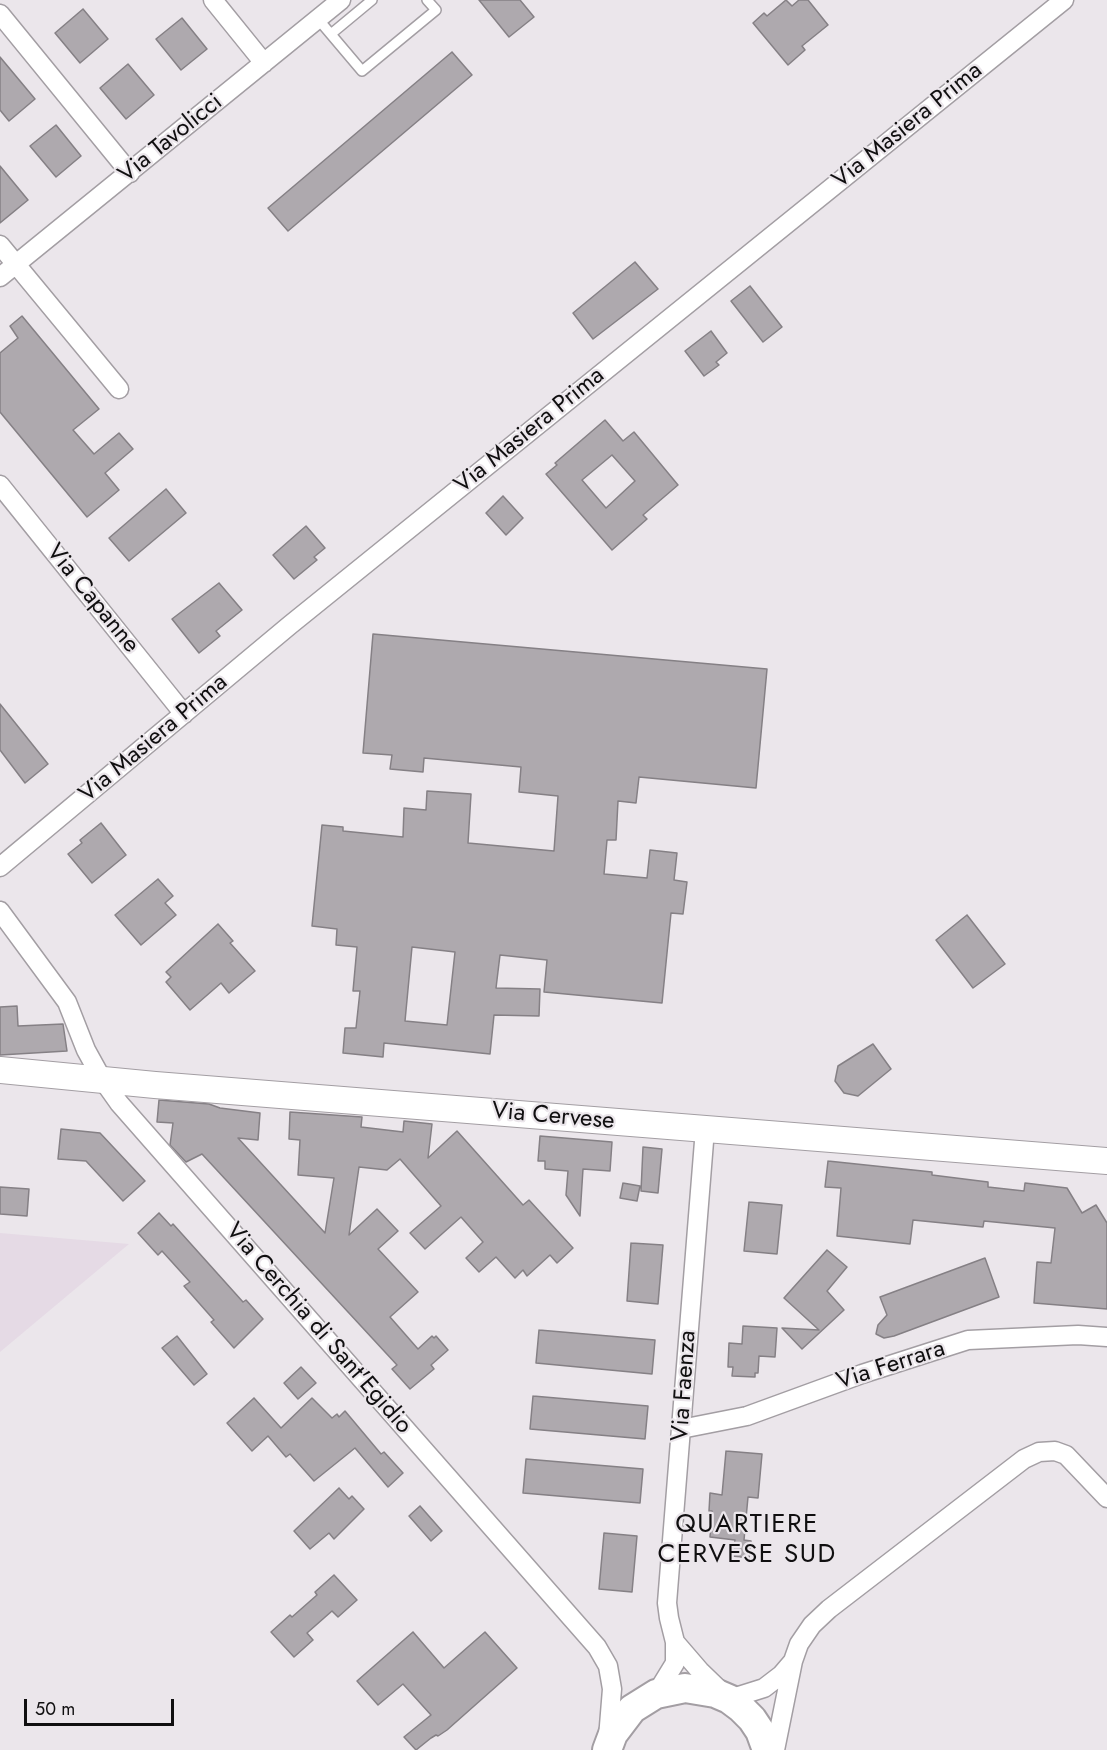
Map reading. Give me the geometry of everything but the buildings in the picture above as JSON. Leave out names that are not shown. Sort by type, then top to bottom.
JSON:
[{"type":"main road","name":"Via Cervese","points":[[0,1070],[167,1086],[1107,1161]]},
{"type":"main road","points":[[607,1749],[621,1721],[632,1709],[656,1694],[686,1688],[708,1691],[729,1699],[752,1719],[760,1731],[767,1750]]},
{"type":"street","points":[[213,0],[264,63]]},
{"type":"street","name":"Via Tavolicci","points":[[0,277],[341,0]]},
{"type":"street","name":"Via Masiera Prima","points":[[0,867],[290,625],[1064,0]]},
{"type":"street","points":[[0,14],[130,173]]},
{"type":"street","points":[[0,245],[119,389]]},
{"type":"street","name":"Via Capanne","points":[[0,485],[184,714]]},
{"type":"street","name":"Via Cerchia di Sant'Egidio","points":[[0,911],[67,1002],[86,1050],[102,1079],[119,1102],[597,1647],[608,1666],[612,1689],[607,1749]]},
{"type":"street","name":"Via Faenza","points":[[675,1642],[667,1603],[705,1129]]},
{"type":"street","name":"Via Ferrara","points":[[681,1429],[747,1416],[862,1374],[968,1340],[1078,1335],[1107,1337]]},
{"type":"street","points":[[775,1750],[793,1661],[799,1644],[812,1625],[829,1609],[1024,1459],[1039,1452],[1055,1451],[1066,1455],[1107,1498]]},
{"type":"street","points":[[656,1694],[675,1663],[675,1642]]},
{"type":"street","points":[[675,1642],[729,1699],[765,1688],[793,1661]]},
{"type":"lane","points":[[331,34],[372,0]]},
{"type":"lane","points":[[318,19],[362,71],[436,10],[427,0]]},
{"type":"shaded area","points":[[0,1233],[129,1244],[0,1352]]},
{"type":"district","name":"QUARTIERE CERVESE SUD","points":[[747,1541]]}]
